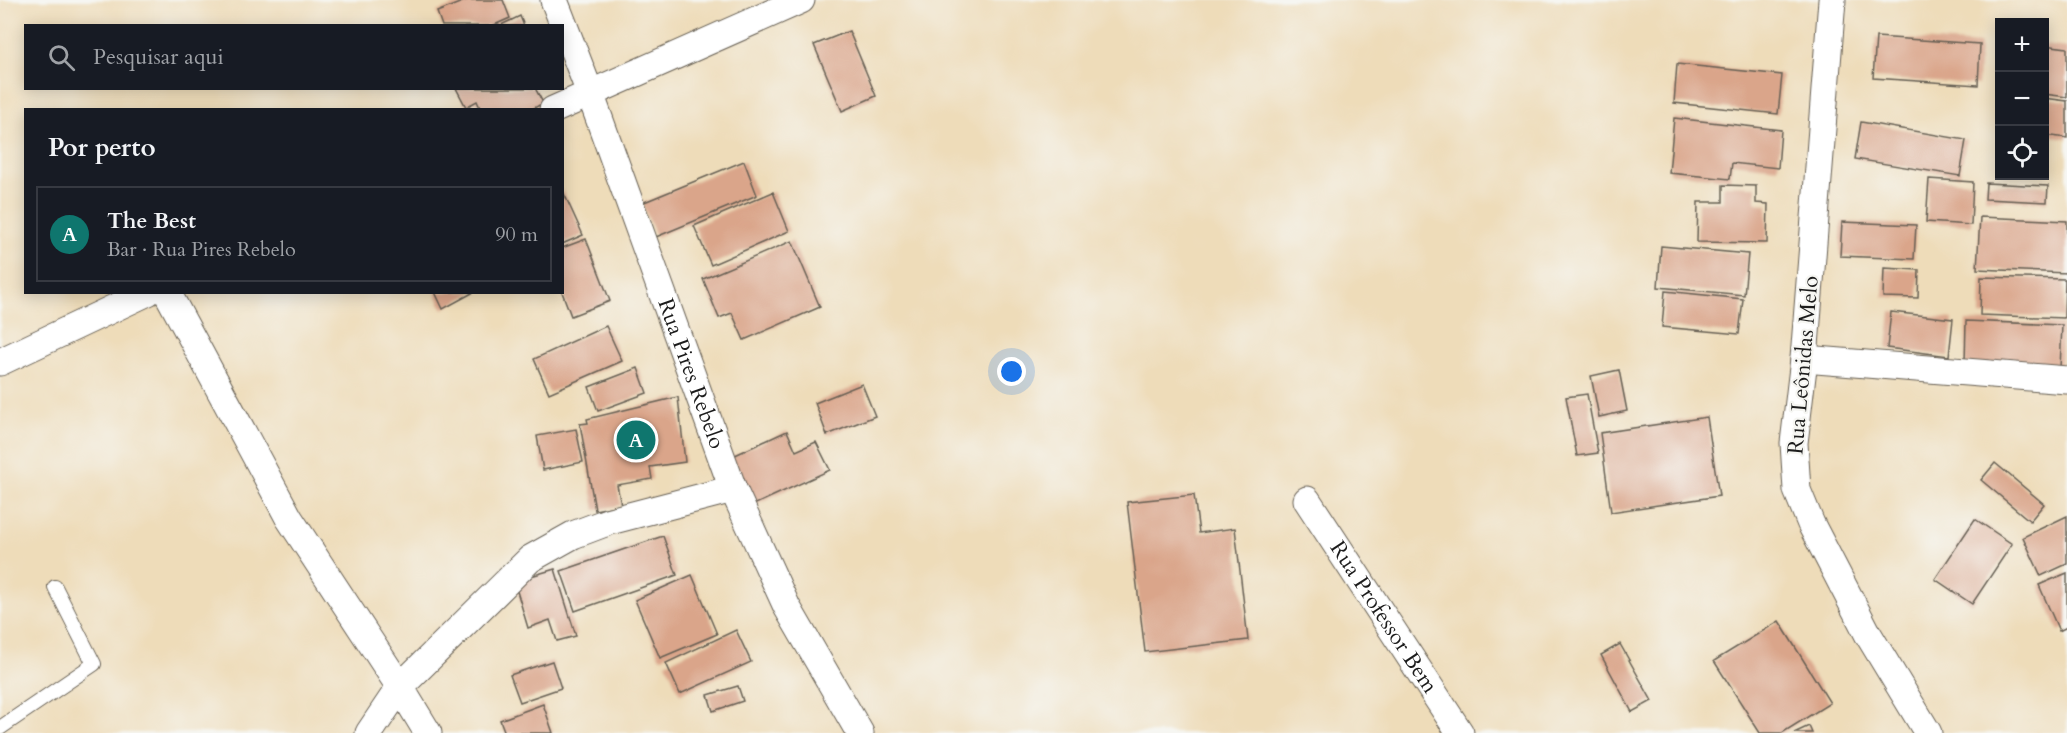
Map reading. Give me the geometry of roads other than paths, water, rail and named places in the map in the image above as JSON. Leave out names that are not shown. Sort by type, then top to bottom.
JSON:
[{"type":"street","name":"Rua Pires Rebelo","points":[[554,0],[563,24]]},
{"type":"street","points":[[557,108],[801,0]]},
{"type":"street","name":"Rua Leônidas Melo","points":[[1832,0],[1804,359],[1794,443],[1797,490],[1811,524],[1868,634],[1928,733]]},
{"type":"street","name":"Rua Pires Rebelo","points":[[564,26],[733,489],[787,607],[860,733]]},
{"type":"street","points":[[0,362],[144,294]]},
{"type":"street","points":[[168,294],[280,503],[428,733]]},
{"type":"street","points":[[1804,359],[2067,380]]},
{"type":"street","points":[[369,733],[400,687],[530,559],[573,535],[610,521],[733,489]]},
{"type":"street","name":"Rua Professor Bem","points":[[1307,500],[1460,733]]},
{"type":"lane","points":[[0,728],[94,664],[55,587]]},
{"type":"place","name":"The Best","points":[[636,440]]}]
